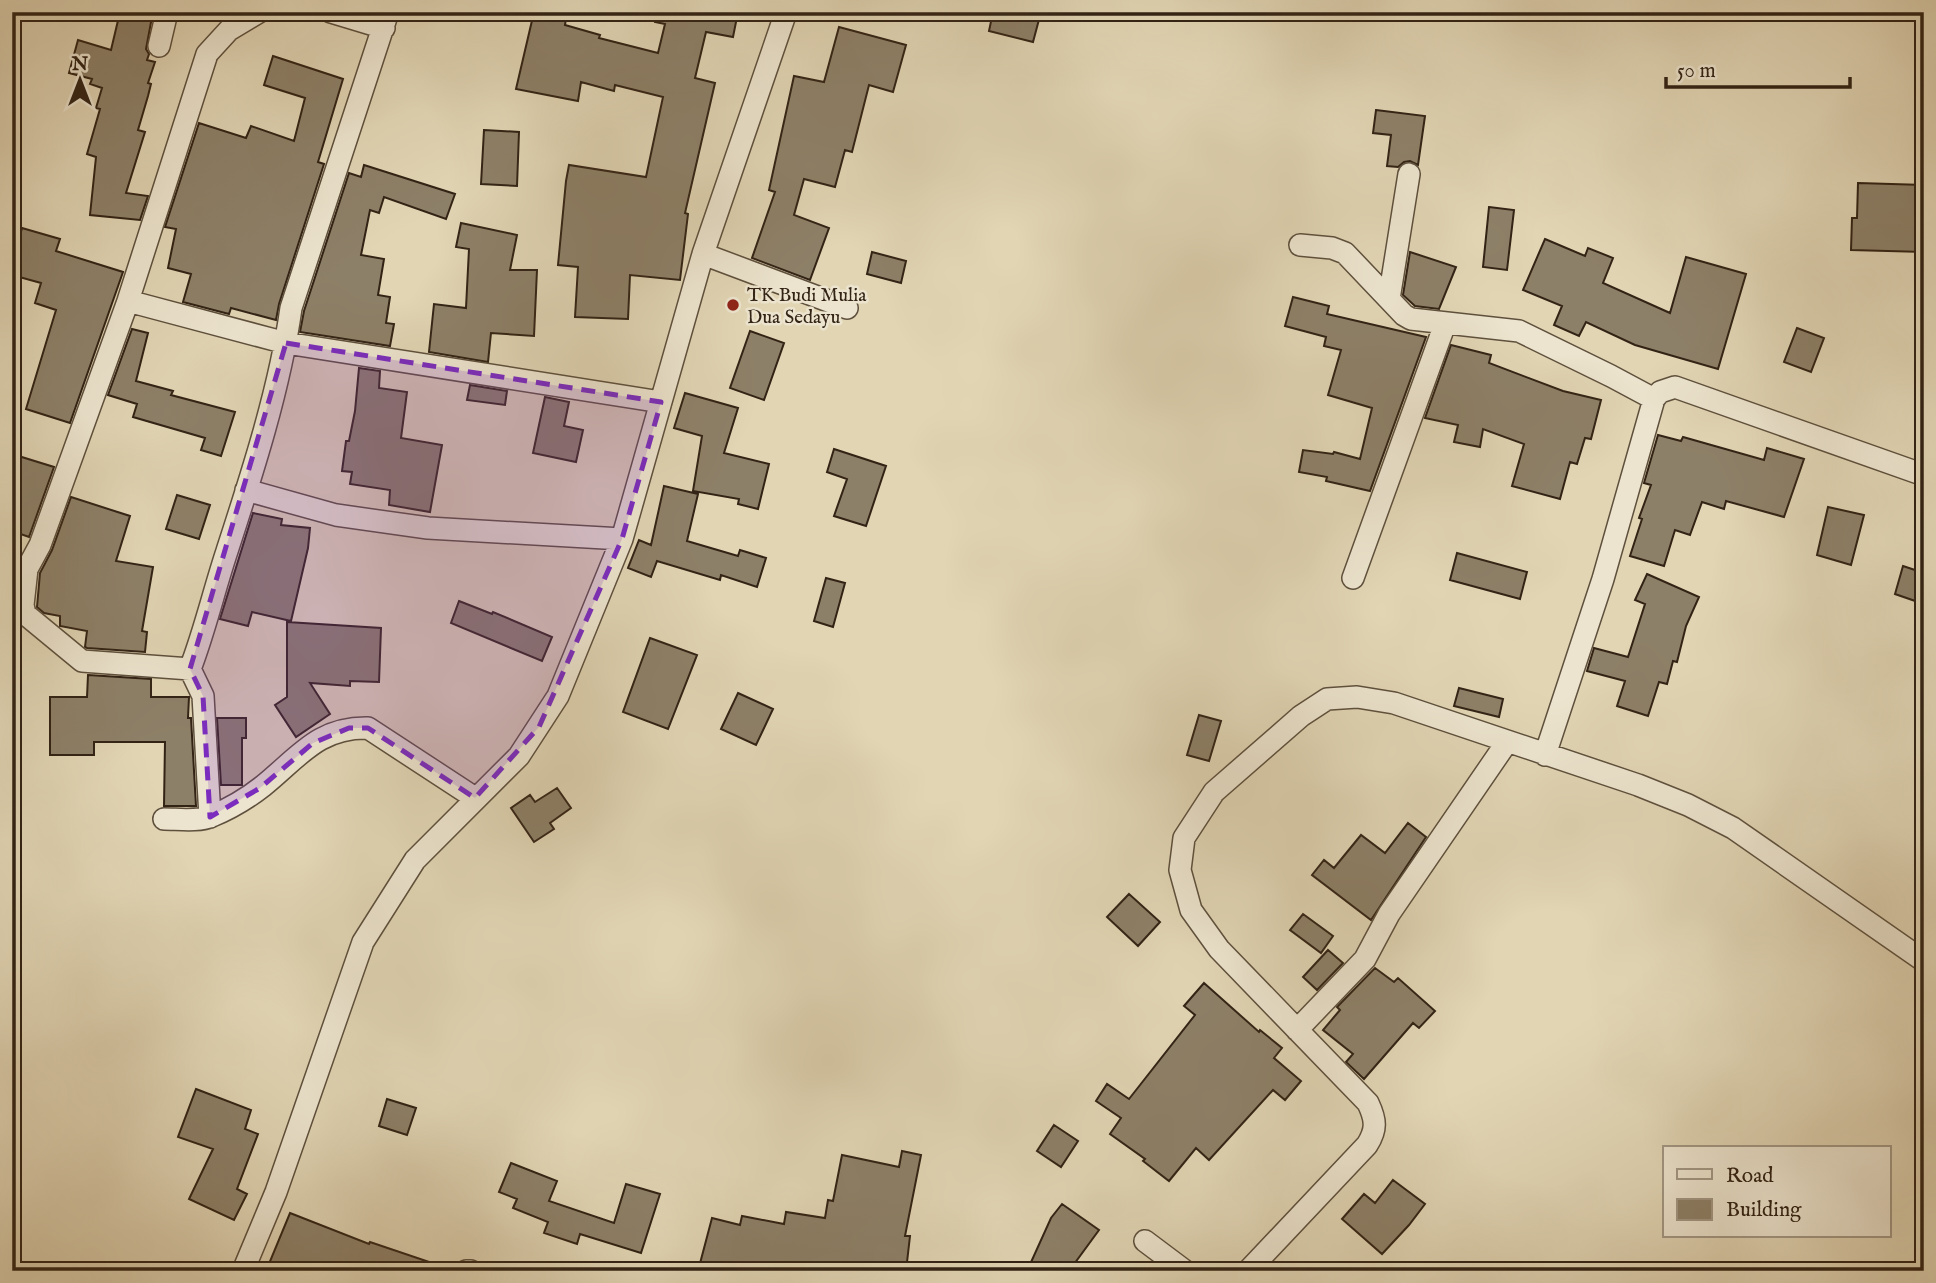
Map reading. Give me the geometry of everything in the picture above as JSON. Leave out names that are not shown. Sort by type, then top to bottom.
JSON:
[{"type":"street","points":[[159,46],[167,12]]},
{"type":"street","points":[[190,669],[78,659],[25,614],[20,573],[40,545],[128,301],[207,54],[229,30],[259,12]]},
{"type":"street","points":[[210,817],[204,696],[190,669],[206,627],[246,490],[286,343],[290,307],[386,20],[331,12]]},
{"type":"street","points":[[243,1271],[276,1192],[363,942],[415,860],[519,756],[558,696],[622,539],[703,254],[786,12]]},
{"type":"street","points":[[1388,299],[1409,174]]},
{"type":"street","points":[[1300,245],[1332,248],[1345,253],[1388,299],[1411,319],[1519,331],[1654,399]]},
{"type":"street","points":[[703,254],[847,307]]},
{"type":"street","points":[[128,301],[286,343],[661,402]]},
{"type":"street","points":[[1353,578],[1445,324]]},
{"type":"street","points":[[1545,754],[1603,579],[1654,399],[1660,392],[1675,387],[1924,475]]},
{"type":"street","points":[[246,490],[336,515],[428,528],[622,539]]},
{"type":"street","points":[[1248,1271],[1367,1145],[1375,1132],[1376,1118],[1368,1103],[1219,949],[1191,910],[1180,870],[1184,838],[1214,792],[1301,716],[1327,699],[1357,696],[1394,703],[1639,785],[1688,805],[1733,828],[1924,961]]},
{"type":"street","points":[[164,819],[210,817],[260,788],[313,743],[328,734],[349,728],[368,728],[475,798]]},
{"type":"street","points":[[1297,1030],[1365,959],[1388,914],[1507,742]]},
{"type":"street","points":[[1146,1241],[1185,1271]]},
{"type":"highlighted area","points":[[286,343],[661,402],[622,539],[539,727],[475,798],[368,728],[349,728],[313,743],[260,788],[210,817],[203,696],[190,669]]},
{"type":"building","points":[[120,12],[134,12],[152,17],[146,49],[149,54],[147,60],[155,62],[138,130],[145,132],[126,193],[148,196],[140,220],[90,215],[96,157],[87,154],[100,109],[96,108],[102,88],[90,84],[92,79],[69,73],[78,40],[111,50]]},
{"type":"building","points":[[534,12],[566,18],[565,25],[600,35],[599,38],[658,53],[665,24],[655,22],[656,12],[738,12],[733,37],[706,32],[695,78],[715,83],[685,213],[688,214],[680,280],[630,275],[628,319],[575,317],[578,267],[558,265],[566,181],[569,165],[646,177],[663,97],[615,85],[614,91],[581,82],[578,101],[516,89]]},
{"type":"building","points":[[993,12],[1041,12],[1033,42],[989,31]]},
{"type":"building","points":[[839,27],[906,45],[893,92],[869,85],[852,152],[845,150],[835,187],[804,179],[794,215],[829,228],[810,280],[752,258],[775,192],[769,190],[794,76],[824,82]]},
{"type":"building","points":[[273,56],[343,79],[318,162],[324,164],[276,320],[231,308],[229,314],[183,302],[191,274],[168,268],[176,229],[165,227],[199,123],[246,138],[251,126],[294,141],[305,98],[264,85]]},
{"type":"building","points":[[1376,110],[1425,116],[1418,165],[1410,161],[1398,167],[1387,166],[1391,135],[1373,133]]},
{"type":"building","points":[[484,130],[519,132],[517,186],[481,184]]},
{"type":"building","points":[[364,165],[455,194],[446,219],[384,197],[379,213],[370,210],[361,255],[384,259],[378,295],[390,297],[386,323],[394,324],[390,346],[300,332],[304,311],[349,173],[361,177]]},
{"type":"building","points":[[1858,183],[1924,185],[1924,252],[1851,250],[1852,218],[1857,218]]},
{"type":"building","points":[[1489,207],[1514,210],[1507,270],[1483,267]]},
{"type":"building","points":[[461,223],[517,235],[510,270],[537,270],[534,336],[491,333],[488,362],[429,352],[434,304],[466,308],[469,249],[456,247]]},
{"type":"building","points":[[22,228],[60,239],[56,251],[123,272],[70,423],[26,409],[56,310],[35,303],[41,283],[12,275],[12,264]]},
{"type":"building","points":[[1545,239],[1585,256],[1588,248],[1613,258],[1603,283],[1670,313],[1686,257],[1746,274],[1718,369],[1635,345],[1586,322],[1579,336],[1554,325],[1562,306],[1523,290]]},
{"type":"building","points":[[872,252],[906,261],[901,283],[867,274]]},
{"type":"building","points":[[1410,252],[1456,267],[1439,309],[1415,306],[1403,295]]},
{"type":"building","points":[[1293,297],[1329,306],[1327,314],[1426,337],[1370,491],[1326,481],[1327,477],[1299,472],[1303,450],[1334,452],[1360,459],[1372,408],[1328,395],[1341,350],[1324,346],[1326,337],[1285,326]]},
{"type":"building","points":[[1797,328],[1824,338],[1811,372],[1784,362]]},
{"type":"building","points":[[132,329],[148,333],[136,381],[173,391],[171,395],[235,412],[221,456],[201,450],[205,438],[133,417],[137,404],[108,395]]},
{"type":"building","points":[[750,331],[784,343],[764,400],[730,388]]},
{"type":"building","points":[[1451,345],[1491,355],[1489,363],[1563,391],[1601,400],[1591,439],[1585,438],[1577,464],[1570,462],[1560,499],[1512,486],[1524,444],[1483,429],[1480,447],[1454,442],[1458,425],[1425,418]]},
{"type":"building","points":[[359,368],[380,371],[379,388],[407,392],[401,438],[442,445],[430,512],[389,505],[390,490],[350,484],[352,472],[342,471],[346,441],[349,441],[355,411]]},
{"type":"building","points":[[470,385],[507,391],[505,405],[467,400]]},
{"type":"building","points":[[685,393],[738,408],[724,453],[769,464],[758,509],[738,504],[739,499],[693,491],[702,436],[674,428]]},
{"type":"building","points":[[545,397],[569,402],[564,426],[583,430],[576,462],[533,453]]},
{"type":"building","points":[[1658,435],[1681,441],[1683,437],[1764,460],[1767,448],[1804,459],[1784,517],[1726,501],[1724,509],[1702,502],[1690,535],[1675,530],[1664,566],[1630,556],[1642,519],[1639,518],[1651,485],[1644,483]]},
{"type":"building","points":[[834,449],[886,466],[866,526],[834,516],[847,479],[827,472]]},
{"type":"building","points":[[12,454],[54,467],[29,537],[12,531]]},
{"type":"building","points":[[664,486],[698,494],[687,541],[738,556],[740,550],[766,558],[757,587],[721,575],[720,580],[657,561],[651,577],[628,568],[639,540],[651,545]]},
{"type":"building","points":[[177,495],[210,505],[199,539],[166,529]]},
{"type":"building","points":[[71,497],[130,516],[116,561],[153,567],[142,631],[147,632],[145,652],[87,648],[87,631],[60,626],[60,616],[44,613],[37,607],[40,573],[52,550]]},
{"type":"building","points":[[1828,507],[1864,515],[1851,565],[1817,555]]},
{"type":"building","points":[[253,513],[282,519],[281,525],[310,528],[291,621],[252,612],[248,626],[220,619]]},
{"type":"building","points":[[1457,553],[1527,572],[1520,599],[1450,580]]},
{"type":"building","points":[[1903,566],[1924,573],[1924,604],[1895,594]]},
{"type":"building","points":[[1647,574],[1699,597],[1686,626],[1677,662],[1673,661],[1667,684],[1659,682],[1648,716],[1617,706],[1625,681],[1587,671],[1594,648],[1628,657],[1645,604],[1635,600]]},
{"type":"building","points":[[826,578],[845,583],[833,627],[814,621]]},
{"type":"building","points":[[459,601],[552,637],[542,661],[451,623]]},
{"type":"building","points":[[287,622],[381,628],[379,682],[350,681],[350,686],[310,683],[330,714],[296,737],[275,705],[287,697]]},
{"type":"building","points":[[650,638],[697,655],[668,729],[623,712]]},
{"type":"building","points":[[88,675],[151,679],[151,697],[189,697],[188,718],[191,718],[196,806],[164,806],[165,742],[94,742],[94,755],[50,755],[50,697],[87,697]]},
{"type":"building","points":[[1459,688],[1503,699],[1499,717],[1454,706]]},
{"type":"building","points":[[738,693],[773,709],[756,745],[721,729]]},
{"type":"building","points":[[1199,715],[1221,721],[1209,761],[1187,755]]},
{"type":"building","points":[[217,718],[246,718],[246,738],[242,738],[242,785],[221,785]]},
{"type":"building","points":[[557,788],[571,808],[550,823],[554,829],[534,842],[511,808],[530,795],[535,802]]},
{"type":"building","points":[[1408,823],[1426,837],[1371,920],[1312,875],[1324,860],[1334,868],[1361,835],[1385,853]]},
{"type":"building","points":[[1129,894],[1160,922],[1138,946],[1107,917]]},
{"type":"building","points":[[1303,914],[1333,936],[1321,953],[1290,930]]},
{"type":"building","points":[[1328,950],[1343,963],[1317,990],[1303,977]]},
{"type":"building","points":[[1375,968],[1394,982],[1398,978],[1435,1011],[1419,1028],[1413,1023],[1364,1079],[1346,1062],[1353,1054],[1323,1030],[1340,1010],[1337,1007]]},
{"type":"building","points":[[1204,983],[1259,1032],[1260,1030],[1282,1048],[1274,1058],[1301,1081],[1285,1100],[1273,1090],[1209,1160],[1196,1148],[1169,1181],[1143,1161],[1145,1159],[1110,1134],[1121,1118],[1096,1101],[1107,1084],[1129,1099],[1195,1015],[1184,1006]]},
{"type":"building","points":[[196,1089],[251,1110],[245,1129],[258,1134],[237,1189],[247,1194],[234,1220],[189,1199],[213,1149],[178,1137]]},
{"type":"building","points":[[387,1099],[416,1108],[407,1135],[379,1126]]},
{"type":"building","points":[[1054,1125],[1078,1141],[1061,1167],[1037,1151]]},
{"type":"building","points":[[902,1151],[921,1155],[905,1236],[910,1236],[906,1271],[698,1271],[712,1218],[740,1225],[742,1216],[784,1224],[786,1212],[825,1218],[828,1200],[833,1201],[842,1155],[899,1167]]},
{"type":"building","points":[[511,1163],[557,1181],[549,1201],[614,1223],[626,1184],[660,1194],[641,1253],[580,1234],[577,1244],[544,1233],[548,1222],[513,1208],[517,1199],[499,1192]]},
{"type":"building","points":[[1393,1180],[1425,1204],[1382,1254],[1342,1219],[1364,1194],[1375,1203]]},
{"type":"building","points":[[1062,1204],[1099,1230],[1069,1271],[1027,1271],[1051,1218]]},
{"type":"building","points":[[290,1213],[369,1244],[370,1242],[444,1267],[444,1271],[266,1271]]},
{"type":"place","name":"TK Budi Mulia Dua Sedayu","points":[[733,305]]}]
